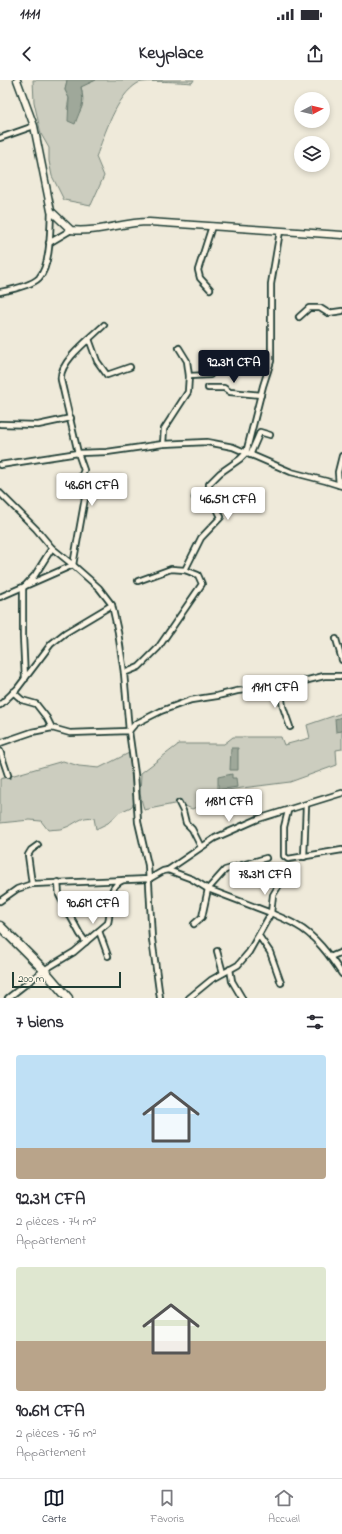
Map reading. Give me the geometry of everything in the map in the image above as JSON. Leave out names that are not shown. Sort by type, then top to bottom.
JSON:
[{"type":"highway","points":[[0,926],[44,970],[68,998]]},
{"type":"street","points":[[0,292],[20,287],[38,279],[44,269],[49,243],[51,211],[34,126],[17,80]]},
{"type":"street","points":[[0,138],[34,126]]},
{"type":"street","points":[[51,211],[71,230]]},
{"type":"street","points":[[49,243],[71,230],[94,230],[140,222],[342,235]]},
{"type":"street","points":[[210,289],[200,278],[198,270],[212,226]]},
{"type":"street","points":[[248,454],[261,395],[272,361],[272,281],[280,231]]},
{"type":"street","points":[[299,317],[309,308],[320,308],[328,313],[342,311]]},
{"type":"street","points":[[73,565],[86,498],[78,484],[84,470],[78,453],[61,380],[61,373],[71,356],[104,325]]},
{"type":"street","points":[[89,339],[97,361],[107,375],[130,367]]},
{"type":"street","points":[[163,444],[164,429],[188,392],[189,376],[187,361],[179,348]]},
{"type":"street","points":[[189,376],[210,375]]},
{"type":"street","points":[[208,388],[224,388],[230,392],[261,395]]},
{"type":"street","points":[[0,424],[38,425],[71,418]]},
{"type":"street","points":[[184,570],[201,538],[221,517],[209,492],[209,484],[220,473],[248,454],[260,432],[270,435]]},
{"type":"street","points":[[0,465],[78,453],[107,452],[163,444],[207,442],[233,447],[291,472],[341,486],[338,472],[342,456]]},
{"type":"street","points":[[195,498],[209,492]]},
{"type":"street","points":[[0,493],[36,529],[52,548],[99,588],[112,605],[118,632],[124,673],[128,730],[135,774],[138,822],[148,865],[152,939],[160,998]]},
{"type":"street","points":[[25,679],[23,644],[23,588],[35,575],[52,548]]},
{"type":"street","points":[[0,597],[73,565]]},
{"type":"street","points":[[124,673],[139,667],[158,648],[202,584],[198,575],[184,570],[171,568],[138,581]]},
{"type":"street","points":[[0,705],[25,679],[43,652],[57,639],[112,605]]},
{"type":"street","points":[[336,639],[342,660]]},
{"type":"street","points":[[0,743],[32,732],[52,728],[70,733],[128,730],[135,724],[162,711],[192,700],[324,676],[342,676]]},
{"type":"street","points":[[280,685],[283,707],[290,727]]},
{"type":"street","points":[[13,692],[22,700],[36,704],[47,718],[52,728]]},
{"type":"street","points":[[0,751],[8,774]]},
{"type":"street","points":[[0,901],[17,889],[32,884],[149,879],[163,871],[168,870],[216,838],[258,819],[288,811],[342,793]]},
{"type":"street","points":[[178,803],[186,823],[192,829],[201,847]]},
{"type":"street","points":[[304,857],[306,805]]},
{"type":"street","points":[[288,811],[284,826],[284,856],[288,859],[342,850]]},
{"type":"street","points":[[32,884],[28,855],[31,850],[38,845]]},
{"type":"street","points":[[194,924],[202,917],[208,889],[225,870],[266,858]]},
{"type":"street","points":[[168,870],[192,879],[208,889],[271,913],[298,926],[310,935],[330,957],[342,974]]},
{"type":"street","points":[[110,880],[113,887]]},
{"type":"street","points":[[8,998],[44,970],[74,952],[108,923],[110,916],[110,895],[113,887],[124,880]]},
{"type":"street","points":[[58,882],[59,895],[80,934],[86,942]]},
{"type":"street","points":[[189,998],[211,980],[238,965],[248,955],[271,913],[273,895],[279,885]]},
{"type":"street","points":[[99,931],[108,956]]},
{"type":"street","points":[[259,936],[270,952],[281,983]]},
{"type":"street","points":[[217,951],[223,973]]},
{"type":"street","points":[[330,957],[342,952]]},
{"type":"street","points":[[230,969],[232,981],[242,998]]},
{"type":"shaded area","points":[[33,80],[67,80],[65,90],[69,98],[67,109],[78,114],[83,104],[81,86],[96,80],[194,80],[192,83],[156,81],[142,82],[130,89],[123,97],[107,127],[96,157],[104,176],[91,205],[64,200],[52,176],[49,161],[49,148],[41,134],[34,102]]},
{"type":"shaded area","points":[[67,80],[96,80],[81,87],[81,110],[75,124],[68,121],[69,98],[65,90]]},
{"type":"shaded area","points":[[342,713],[342,749],[336,750],[337,765],[290,782],[211,792],[213,800],[192,809],[179,803],[144,810],[140,794],[141,773],[179,744],[224,744],[233,737],[281,737],[284,745],[310,738],[307,725]]},
{"type":"shaded area","points":[[342,717],[342,731],[336,732],[335,719]]},
{"type":"shaded area","points":[[231,748],[238,748],[238,770],[230,770]]},
{"type":"shaded area","points":[[129,753],[134,803],[131,807],[120,812],[108,823],[96,829],[94,818],[89,817],[82,819],[68,827],[48,830],[41,821],[30,820],[0,823],[0,779],[63,761],[79,766],[99,768]]},
{"type":"shaded area","points":[[232,774],[232,778],[236,778],[237,787],[218,790],[218,777]]}]
